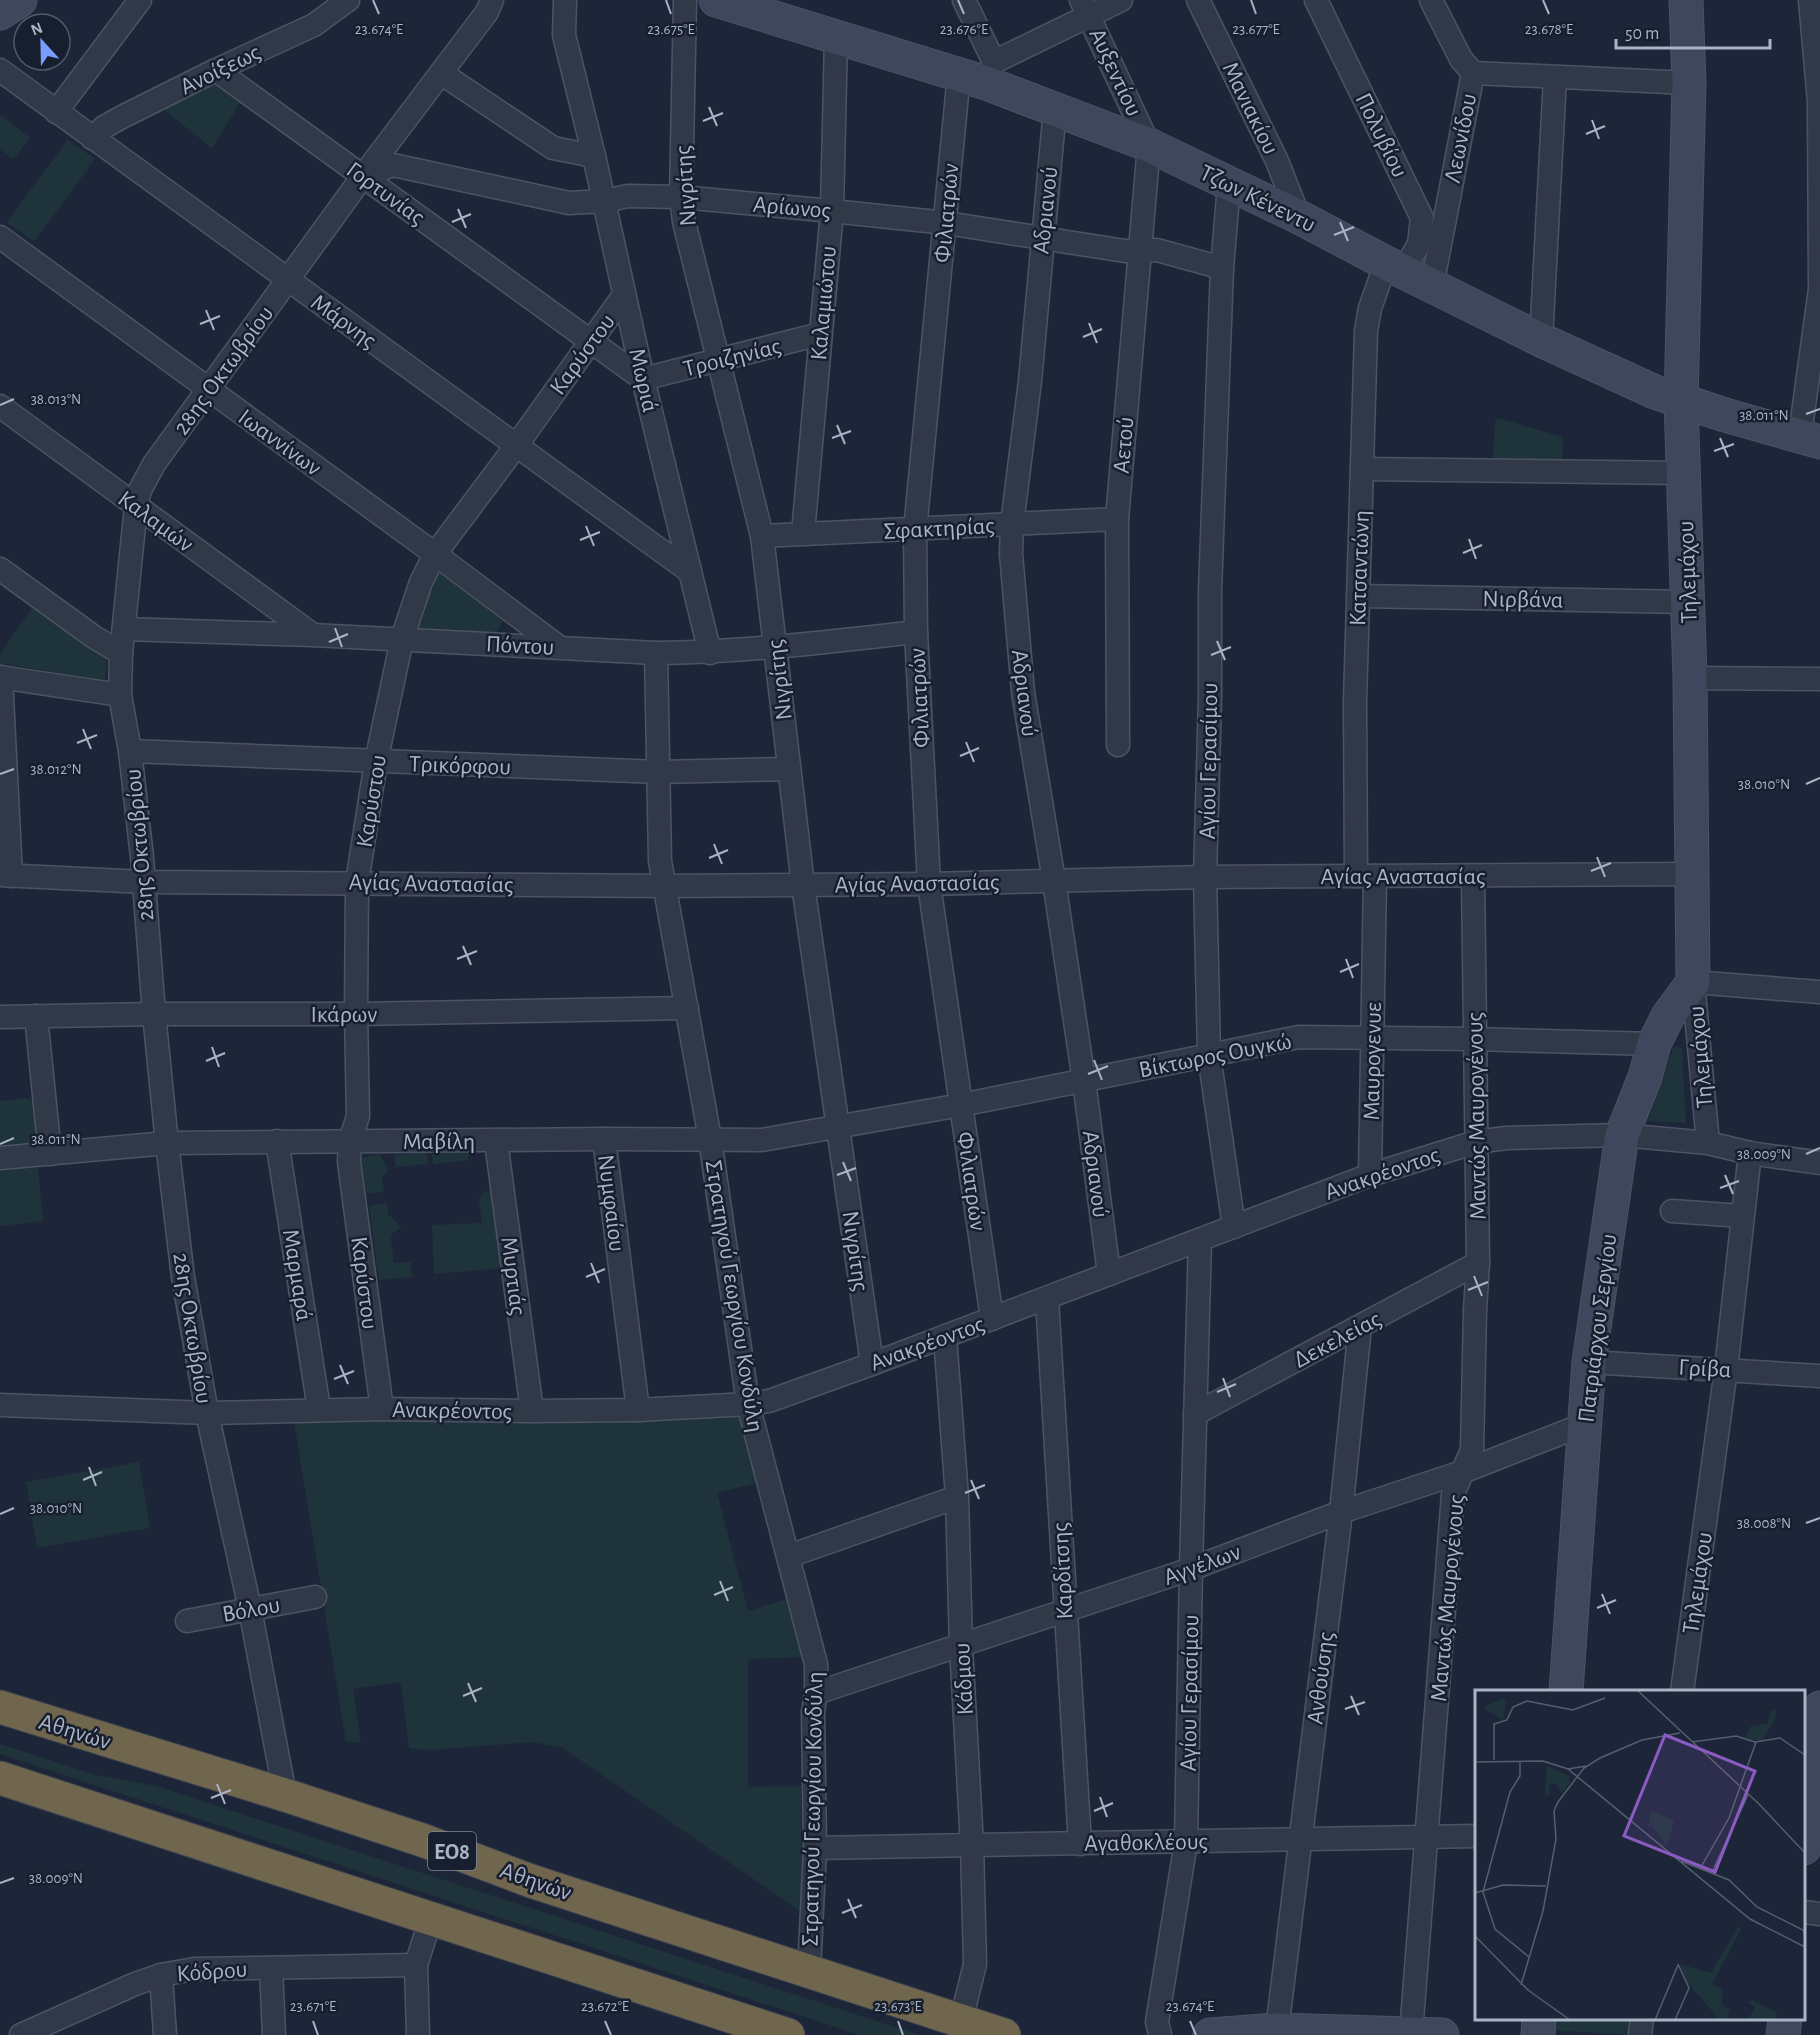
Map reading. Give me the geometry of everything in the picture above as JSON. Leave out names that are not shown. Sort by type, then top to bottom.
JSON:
[{"type":"highway","name":"Αθηνών","points":[[0,1707],[285,1795],[422,1840],[531,1881],[1004,2035]]},
{"type":"highway","points":[[0,1778],[788,2035]]},
{"type":"street","points":[[0,13],[20,0]]},
{"type":"street","points":[[56,112],[140,0]]},
{"type":"street","name":"Ανοίξεως","points":[[92,138],[104,127],[216,70],[314,25],[348,0]]},
{"type":"street","name":"28ης Οκτωβρίου","points":[[285,1795],[250,1609],[207,1413],[183,1277],[167,1143],[144,882],[130,751],[120,695],[121,653],[136,506],[140,490],[154,464],[363,176],[487,12],[492,0]]},
{"type":"street","name":"Μωριά","points":[[565,0],[564,35],[594,156],[643,379],[710,653]]},
{"type":"street","name":"Νιγρίτης","points":[[685,0],[681,197],[684,222],[762,536],[803,885],[872,1364]]},
{"type":"street","name":"Τζων Κένεντυ","points":[[716,0],[775,9],[836,37],[980,73],[1055,108],[1149,145],[1299,217],[1432,286],[1654,392],[1810,438]]},
{"type":"street","points":[[964,0],[980,73],[1085,8],[1121,0]]},
{"type":"street","name":"Μανιακίου","points":[[1198,0],[1277,161],[1299,217]]},
{"type":"street","name":"Πολυβίου","points":[[1316,0],[1422,218],[1419,244],[1394,267]]},
{"type":"street","name":"Λεωνίδου","points":[[1431,0],[1461,59],[1473,73],[1432,286]]},
{"type":"street","name":"Τηλεμάχου","points":[[1686,0],[1689,83],[1681,401],[1690,678],[1693,982],[1708,1143]]},
{"type":"street","points":[[1810,0],[1819,102],[1820,193],[1820,289],[1810,438]]},
{"type":"street","name":"Αυξεντίου","points":[[1085,8],[1149,145]]},
{"type":"street","name":"Καλαμιώτου","points":[[803,534],[832,211],[836,37]]},
{"type":"street","name":"Μάρνης","points":[[0,70],[689,571]]},
{"type":"street","name":"Γορτυνίας","points":[[216,70],[643,379]]},
{"type":"street","points":[[441,73],[553,148],[594,156]]},
{"type":"street","name":"Φιλιατρών","points":[[980,73],[946,224],[915,530],[916,632],[929,884],[992,1319]]},
{"type":"street","points":[[1473,73],[1689,83]]},
{"type":"street","points":[[1541,339],[1555,78]]},
{"type":"street","name":"Αδριανού","points":[[1055,108],[1030,381],[1012,524],[1011,554],[1023,692],[1084,1081],[1109,1274]]},
{"type":"street","name":"Αετού","points":[[1118,746],[1117,519],[1149,145]]},
{"type":"street","name":"Αρίωνος","points":[[363,176],[393,165],[569,202],[604,201],[628,196],[681,197],[832,211],[1042,237],[1125,251],[1157,250],[1222,268]]},
{"type":"street","name":"Αγίου Γερασίμου","points":[[1229,185],[1222,268],[1210,591],[1210,697],[1205,877],[1209,1055],[1233,1227]]},
{"type":"street","name":"Ιωαννίνων","points":[[0,237],[559,647]]},
{"type":"street","name":"Κατσαντώνη","points":[[1365,876],[1355,700],[1366,332],[1370,308],[1394,267]]},
{"type":"street","name":"Καρύστου","points":[[382,1409],[349,1162],[350,1140],[358,1116],[357,882],[376,762],[402,639],[421,582],[435,554],[624,295]]},
{"type":"street","name":"Τροιζηνίας","points":[[643,379],[820,334]]},
{"type":"street","name":"Καλαμών","points":[[0,406],[313,635]]},
{"type":"street","points":[[1362,469],[1683,473]]},
{"type":"street","name":"Σφακτηρίας","points":[[762,536],[1117,519]]},
{"type":"street","points":[[0,570],[94,637],[121,653]]},
{"type":"street","name":"Νιρβάνα","points":[[1358,596],[1688,602]]},
{"type":"street","name":"Πόντου","points":[[124,629],[402,639],[656,653],[710,653],[776,648],[916,632]]},
{"type":"street","name":"Στρατηγού Γεωργίου Κονδύλη","points":[[656,653],[660,861],[710,1139],[748,1404],[816,1664],[816,1693],[813,1712],[815,1848],[809,1971]]},
{"type":"street","points":[[6,875],[0,677],[120,695]]},
{"type":"street","points":[[1690,678],[1820,679]]},
{"type":"street","name":"Τρικόρφου","points":[[130,751],[659,772],[789,769]]},
{"type":"street","name":"Αγίας Αναστασίας","points":[[6,875],[144,882],[666,886],[929,884],[1205,877],[1691,874]]},
{"type":"street","name":"Μαυρογενυε","points":[[1365,876],[1373,1038],[1370,1175]]},
{"type":"street","name":"Μαντώς Μαυρογένους","points":[[1426,2034],[1427,1837],[1453,1494],[1472,1450],[1478,1263],[1473,876]]},
{"type":"street","points":[[1693,982],[1820,992]]},
{"type":"street","name":"Πατριάρχου Σεργίου","points":[[1566,1690],[1589,1362],[1622,1135],[1645,1077],[1654,1044],[1668,1016],[1693,982]]},
{"type":"street","name":"Ικάρων","points":[[0,1017],[687,1008]]},
{"type":"street","points":[[36,1016],[50,1154]]},
{"type":"street","name":"Βίκτωρος Ουγκώ","points":[[710,1139],[762,1140],[838,1128],[1299,1037],[1654,1044]]},
{"type":"street","name":"Ανακρέοντος","points":[[1,1398],[207,1413],[319,1409],[638,1410],[748,1404],[769,1401],[872,1364],[1370,1175],[1476,1142],[1506,1138],[1622,1135],[1708,1143],[1750,1153],[1820,1163]]},
{"type":"street","name":"Νυμφαίου","points":[[604,1139],[638,1410]]},
{"type":"street","name":"Μαβίλη","points":[[0,1158],[167,1143],[710,1139]]},
{"type":"street","name":"Μαρμαρά","points":[[277,1141],[319,1409]]},
{"type":"street","name":"Μυρτιάς","points":[[496,1141],[532,1411]]},
{"type":"street","name":"Τηλεμάχου","points":[[1682,1690],[1726,1369],[1750,1153]]},
{"type":"street","points":[[1672,1211],[1742,1216]]},
{"type":"street","name":"Αγίου Γερασίμου","points":[[1160,2035],[1157,2022],[1186,1842],[1200,1240]]},
{"type":"street","name":"Δεκελείας","points":[[1195,1414],[1478,1263]]},
{"type":"street","name":"Καρδίτσης","points":[[1047,1299],[1080,1844]]},
{"type":"street","name":"Ανθούσης","points":[[1277,2030],[1341,1512],[1360,1326]]},
{"type":"street","name":"Κάδμου","points":[[945,1336],[957,1497],[975,1964],[961,2021]]},
{"type":"street","name":"Γρίβα","points":[[1589,1362],[1820,1376]]},
{"type":"street","name":"Αγγέλων","points":[[816,1693],[1191,1569],[1341,1512],[1462,1472],[1585,1424]]},
{"type":"street","points":[[789,1556],[957,1497]]},
{"type":"street","name":"Βόλου","points":[[187,1620],[315,1597]]},
{"type":"street","points":[[1805,1834],[1818,1742],[1820,1708]]},
{"type":"street","name":"Αγαθοκλέους","points":[[815,1848],[1475,1836]]},
{"type":"street","points":[[1805,1912],[1820,1914]]},
{"type":"street","points":[[418,2035],[416,1965],[431,1918]]},
{"type":"street","name":"Κόδρου","points":[[21,2035],[135,1984],[161,1975],[194,1969],[416,1965]]},
{"type":"street","points":[[271,1968],[274,2035]]},
{"type":"street","points":[[161,1975],[165,2035]]},
{"type":"street","points":[[1538,2035],[1539,2020]]},
{"type":"street","points":[[1640,2035],[1642,2020]]},
{"type":"street","points":[[1783,2035],[1785,2020]]},
{"type":"street","points":[[1210,2035],[1277,2030],[1426,2034]]},
{"type":"green space","points":[[209,81],[240,103],[212,148],[163,109]]},
{"type":"green space","points":[[0,115],[30,138],[13,159],[0,149]]},
{"type":"green space","points":[[68,140],[95,159],[34,241],[7,222]]},
{"type":"green space","points":[[1497,418],[1563,437],[1562,462],[1493,462]]},
{"type":"green space","points":[[438,570],[503,621],[495,635],[418,632]]},
{"type":"green space","points":[[34,605],[105,656],[107,662],[105,681],[0,663],[0,654]]},
{"type":"green space","points":[[1676,1046],[1682,1049],[1686,1123],[1648,1121],[1673,1048]]},
{"type":"green space","points":[[27,1098],[35,1101],[42,1148],[0,1151],[0,1101]]},
{"type":"green space","points":[[468,1151],[468,1160],[433,1164],[432,1154]]},
{"type":"green space","points":[[427,1153],[428,1164],[396,1167],[394,1155]]},
{"type":"green space","points":[[379,1154],[386,1165],[387,1174],[382,1175],[384,1192],[367,1194],[361,1158]]},
{"type":"green space","points":[[37,1161],[43,1221],[0,1226],[0,1164]]},
{"type":"green space","points":[[490,1190],[501,1268],[434,1274],[432,1225],[482,1223],[479,1200],[482,1194]]},
{"type":"green space","points":[[387,1203],[388,1214],[401,1227],[390,1235],[394,1263],[411,1262],[412,1277],[379,1280],[369,1206]]},
{"type":"green space","points":[[737,1407],[757,1483],[717,1493],[748,1611],[790,1598],[805,1657],[748,1659],[748,1787],[801,1786],[802,1908],[797,1909],[563,1748],[533,1742],[429,1750],[409,1748],[401,1682],[353,1689],[361,1742],[346,1742],[293,1415]]},
{"type":"green space","points":[[139,1462],[150,1528],[37,1548],[26,1482]]},
{"type":"green space","points":[[0,1744],[96,1775],[156,1786],[919,2035],[860,2035],[0,1754]]},
{"type":"green space","points":[[1551,2020],[1636,2020],[1635,2035],[1550,2030]]}]
